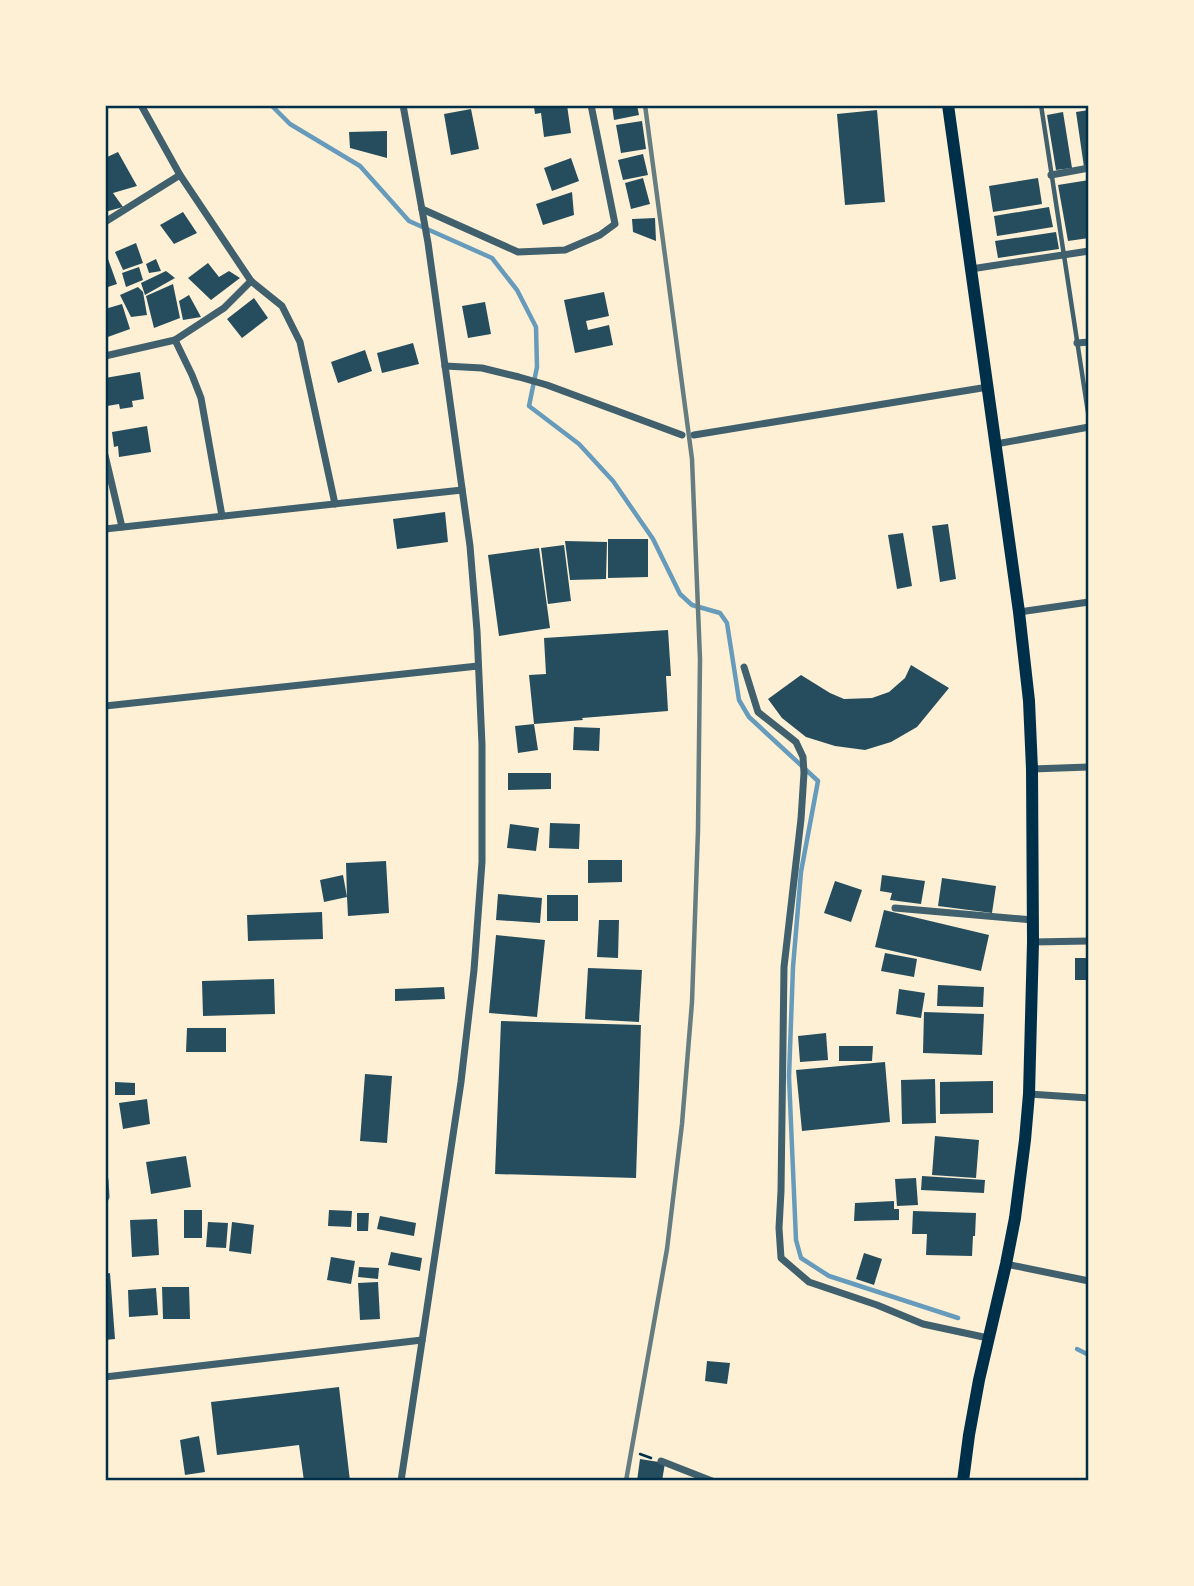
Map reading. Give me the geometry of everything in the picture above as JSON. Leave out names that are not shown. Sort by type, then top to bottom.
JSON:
[{"type":"main road","points":[[948,105],[1019,612],[1029,701],[1032,769],[1033,920],[1029,1094],[1021,1179],[1006,1264],[969,1435],[963,1481]]},
{"type":"street","points":[[141,105],[180,175],[251,281],[282,306],[300,342],[335,504]]},
{"type":"street","points":[[401,1481],[461,1082],[474,970],[482,862],[482,745],[470,546],[428,243],[403,105]]},
{"type":"street","points":[[422,209],[518,252],[565,250],[600,235],[615,224],[591,105]]},
{"type":"street","points":[[1051,175],[1089,168]]},
{"type":"street","points":[[105,222],[180,175]]},
{"type":"street","points":[[971,269],[1089,251]]},
{"type":"street","points":[[105,356],[175,340],[224,307],[251,281]]},
{"type":"street","points":[[175,340],[201,398],[222,516]]},
{"type":"street","points":[[1077,343],[1089,342]]},
{"type":"street","points":[[445,366],[482,368],[547,385],[682,435]]},
{"type":"street","points":[[694,435],[988,387]]},
{"type":"street","points":[[996,444],[1089,427]]},
{"type":"street","points":[[105,455],[122,527]]},
{"type":"street","points":[[105,528],[462,490]]},
{"type":"street","points":[[1019,612],[1089,602]]},
{"type":"street","points":[[105,706],[478,666]]},
{"type":"street","points":[[744,667],[758,712],[796,742],[803,757],[801,819],[784,967],[779,1228],[781,1258],[809,1282],[923,1324],[989,1336]]},
{"type":"street","points":[[1032,769],[1089,768]]},
{"type":"street","points":[[895,908],[1033,920]]},
{"type":"street","points":[[1032,942],[1089,941]]},
{"type":"street","points":[[1029,1094],[1089,1098]]},
{"type":"street","points":[[105,1180],[105,1199]]},
{"type":"street","points":[[1006,1264],[1089,1281]]},
{"type":"street","points":[[105,1377],[422,1340]]},
{"type":"street","points":[[661,1461],[712,1481]]},
{"type":"lane","points":[[1041,105],[1089,419]]},
{"type":"building","points":[[567,105],[571,133],[544,137],[541,113],[535,114],[534,107]]},
{"type":"building","points":[[612,105],[637,105],[639,115],[614,120]]},
{"type":"building","points":[[471,109],[479,149],[451,155],[444,114]]},
{"type":"building","points":[[877,110],[885,202],[845,205],[837,114]]},
{"type":"building","points":[[1089,110],[1089,166],[1084,167],[1076,112]]},
{"type":"building","points":[[1063,112],[1072,168],[1056,170],[1047,115]]},
{"type":"building","points":[[642,121],[646,149],[621,153],[616,125]]},
{"type":"building","points":[[387,131],[387,158],[350,148],[349,132]]},
{"type":"building","points":[[118,152],[137,186],[113,193],[123,207],[105,212],[105,158]]},
{"type":"building","points":[[643,154],[648,175],[623,180],[618,160]]},
{"type":"building","points":[[571,158],[579,181],[552,191],[544,168]]},
{"type":"building","points":[[643,178],[650,204],[631,209],[625,183]]},
{"type":"building","points":[[1038,178],[1042,204],[993,212],[989,186]]},
{"type":"building","points":[[1089,180],[1089,238],[1068,241],[1058,185]]},
{"type":"building","points":[[572,192],[574,215],[543,225],[536,204]]},
{"type":"building","points":[[1049,207],[1053,227],[997,236],[994,216]]},
{"type":"building","points":[[183,212],[197,233],[174,244],[160,225]]},
{"type":"building","points":[[655,218],[656,241],[633,232],[632,219]]},
{"type":"building","points":[[1056,232],[1059,249],[998,258],[995,241]]},
{"type":"building","points":[[136,243],[143,263],[123,270],[115,252]]},
{"type":"building","points":[[108,259],[117,284],[105,288],[105,264]]},
{"type":"building","points":[[156,259],[161,271],[149,273],[146,264]]},
{"type":"building","points":[[208,263],[219,277],[229,271],[240,278],[211,300],[188,278]]},
{"type":"building","points":[[139,267],[143,280],[126,287],[122,273]]},
{"type":"building","points":[[166,271],[175,278],[145,295],[141,283]]},
{"type":"building","points":[[173,284],[180,318],[154,328],[146,296]]},
{"type":"building","points":[[138,287],[143,292],[147,315],[131,317],[120,295]]},
{"type":"building","points":[[604,292],[609,316],[586,321],[588,330],[609,325],[613,345],[575,353],[564,300]]},
{"type":"building","points":[[189,295],[201,317],[183,320],[179,301]]},
{"type":"building","points":[[254,298],[268,318],[242,338],[227,319]]},
{"type":"building","points":[[485,302],[491,334],[468,338],[462,306]]},
{"type":"building","points":[[122,304],[130,329],[105,338],[105,309]]},
{"type":"building","points":[[413,343],[419,364],[382,373],[377,353]]},
{"type":"building","points":[[365,350],[372,371],[338,383],[331,362]]},
{"type":"building","points":[[140,372],[144,399],[132,401],[133,407],[120,409],[119,404],[107,406],[105,378]]},
{"type":"building","points":[[147,426],[151,452],[119,457],[118,446],[114,447],[112,432]]},
{"type":"building","points":[[445,512],[448,542],[397,549],[393,519]]},
{"type":"building","points":[[948,524],[956,579],[940,582],[932,526]]},
{"type":"building","points":[[903,533],[912,586],[897,589],[888,535]]},
{"type":"building","points":[[608,539],[648,539],[648,577],[608,578]]},
{"type":"building","points":[[565,541],[607,542],[606,579],[570,580]]},
{"type":"building","points":[[564,545],[571,601],[548,604],[541,548]]},
{"type":"building","points":[[539,548],[550,628],[499,636],[488,555]]},
{"type":"building","points":[[668,630],[671,676],[666,676],[668,711],[534,724],[529,675],[546,674],[544,638]]},
{"type":"building","points":[[911,665],[949,688],[917,727],[891,742],[865,750],[835,746],[806,737],[782,718],[768,699],[801,675],[844,699],[872,698],[889,692],[905,678]]},
{"type":"building","points":[[534,724],[538,750],[518,753],[515,726]]},
{"type":"building","points":[[574,727],[600,728],[599,751],[573,750]]},
{"type":"building","points":[[508,773],[551,773],[551,789],[508,790]]},
{"type":"building","points":[[550,823],[580,824],[579,849],[549,848]]},
{"type":"building","points":[[510,824],[539,828],[536,851],[507,848]]},
{"type":"building","points":[[588,860],[622,860],[622,882],[588,883]]},
{"type":"building","points":[[386,861],[389,913],[348,916],[346,863]]},
{"type":"building","points":[[343,875],[347,897],[324,902],[320,880]]},
{"type":"building","points":[[882,875],[925,881],[921,904],[890,900],[892,893],[880,891]]},
{"type":"building","points":[[942,878],[996,886],[992,913],[938,906]]},
{"type":"building","points":[[835,881],[862,890],[851,922],[824,913]]},
{"type":"building","points":[[498,894],[542,898],[540,923],[496,920]]},
{"type":"building","points":[[547,895],[578,895],[578,921],[547,921]]},
{"type":"building","points":[[884,910],[989,935],[981,971],[875,947]]},
{"type":"building","points":[[322,912],[323,939],[248,941],[247,915]]},
{"type":"building","points":[[599,920],[619,920],[618,958],[597,957]]},
{"type":"building","points":[[496,935],[545,940],[537,1017],[489,1013]]},
{"type":"building","points":[[885,953],[917,959],[914,977],[881,971]]},
{"type":"building","points":[[1075,958],[1089,958],[1089,980],[1075,980]]},
{"type":"building","points":[[588,968],[642,970],[639,1022],[585,1019]]},
{"type":"building","points":[[274,979],[275,1014],[203,1016],[202,981]]},
{"type":"building","points":[[938,985],[984,987],[983,1007],[937,1006]]},
{"type":"building","points":[[444,987],[445,999],[395,1001],[395,989]]},
{"type":"building","points":[[899,989],[925,993],[921,1018],[896,1014]]},
{"type":"building","points":[[924,1012],[984,1014],[982,1055],[923,1053]]},
{"type":"building","points":[[501,1021],[641,1025],[636,1178],[495,1174]]},
{"type":"building","points":[[187,1028],[226,1028],[226,1052],[186,1052]]},
{"type":"building","points":[[826,1033],[828,1060],[800,1062],[798,1036]]},
{"type":"building","points":[[839,1046],[873,1046],[872,1061],[839,1061]]},
{"type":"building","points":[[885,1062],[890,1122],[802,1131],[796,1070]]},
{"type":"building","points":[[365,1074],[392,1076],[387,1143],[360,1141]]},
{"type":"building","points":[[935,1079],[936,1123],[902,1124],[901,1080]]},
{"type":"building","points":[[993,1081],[993,1113],[940,1114],[940,1082]]},
{"type":"building","points":[[115,1082],[135,1083],[135,1095],[115,1095]]},
{"type":"building","points":[[147,1099],[150,1124],[123,1129],[119,1103]]},
{"type":"building","points":[[935,1136],[979,1140],[976,1178],[932,1175]]},
{"type":"building","points":[[186,1156],[191,1187],[151,1194],[146,1162]]},
{"type":"building","points":[[922,1176],[985,1180],[984,1193],[921,1190]]},
{"type":"building","points":[[916,1178],[918,1205],[897,1206],[895,1179]]},
{"type":"building","points":[[894,1201],[894,1209],[899,1209],[899,1220],[854,1221],[855,1203]]},
{"type":"building","points":[[184,1210],[202,1210],[202,1238],[184,1238]]},
{"type":"building","points":[[329,1210],[352,1211],[351,1227],[328,1226]]},
{"type":"building","points":[[913,1211],[976,1213],[972,1256],[926,1255],[927,1234],[912,1234]]},
{"type":"building","points":[[357,1213],[369,1213],[368,1231],[357,1231]]},
{"type":"building","points":[[380,1216],[416,1223],[414,1236],[377,1229]]},
{"type":"building","points":[[157,1219],[159,1255],[132,1257],[130,1220]]},
{"type":"building","points":[[208,1222],[228,1223],[226,1248],[206,1247]]},
{"type":"building","points":[[232,1222],[254,1225],[251,1254],[229,1251]]},
{"type":"building","points":[[391,1252],[422,1258],[420,1271],[388,1265]]},
{"type":"building","points":[[864,1253],[882,1259],[874,1285],[856,1279]]},
{"type":"building","points":[[331,1257],[355,1261],[351,1284],[327,1280]]},
{"type":"building","points":[[359,1267],[379,1268],[378,1279],[358,1277]]},
{"type":"building","points":[[110,1273],[115,1339],[105,1340],[105,1274]]},
{"type":"building","points":[[378,1282],[380,1319],[360,1320],[358,1283]]},
{"type":"building","points":[[162,1287],[189,1287],[190,1319],[163,1319]]},
{"type":"building","points":[[156,1288],[158,1315],[129,1317],[128,1290]]},
{"type":"building","points":[[707,1361],[730,1363],[727,1384],[705,1381]]},
{"type":"building","points":[[339,1387],[350,1481],[304,1481],[299,1445],[217,1455],[211,1402]]},
{"type":"building","points":[[199,1436],[205,1472],[185,1475],[180,1440]]},
{"type":"building","points":[[640,1459],[665,1463],[662,1481],[637,1481]]},
{"type":"waterway","points":[[271,105],[290,124],[360,166],[409,221],[492,258],[517,290],[536,327],[537,367],[529,406],[579,444],[613,481],[653,539],[680,594],[692,605],[720,613],[727,623],[739,700],[749,717],[818,781],[801,872],[793,967],[789,1077],[796,1240],[801,1258],[829,1276],[958,1318]]},
{"type":"waterway","points":[[1077,1349],[1089,1355]]},
{"type":"railway","points":[[626,1481],[667,1249],[682,1124],[692,1002],[698,830],[700,659],[692,459],[645,105]]}]
